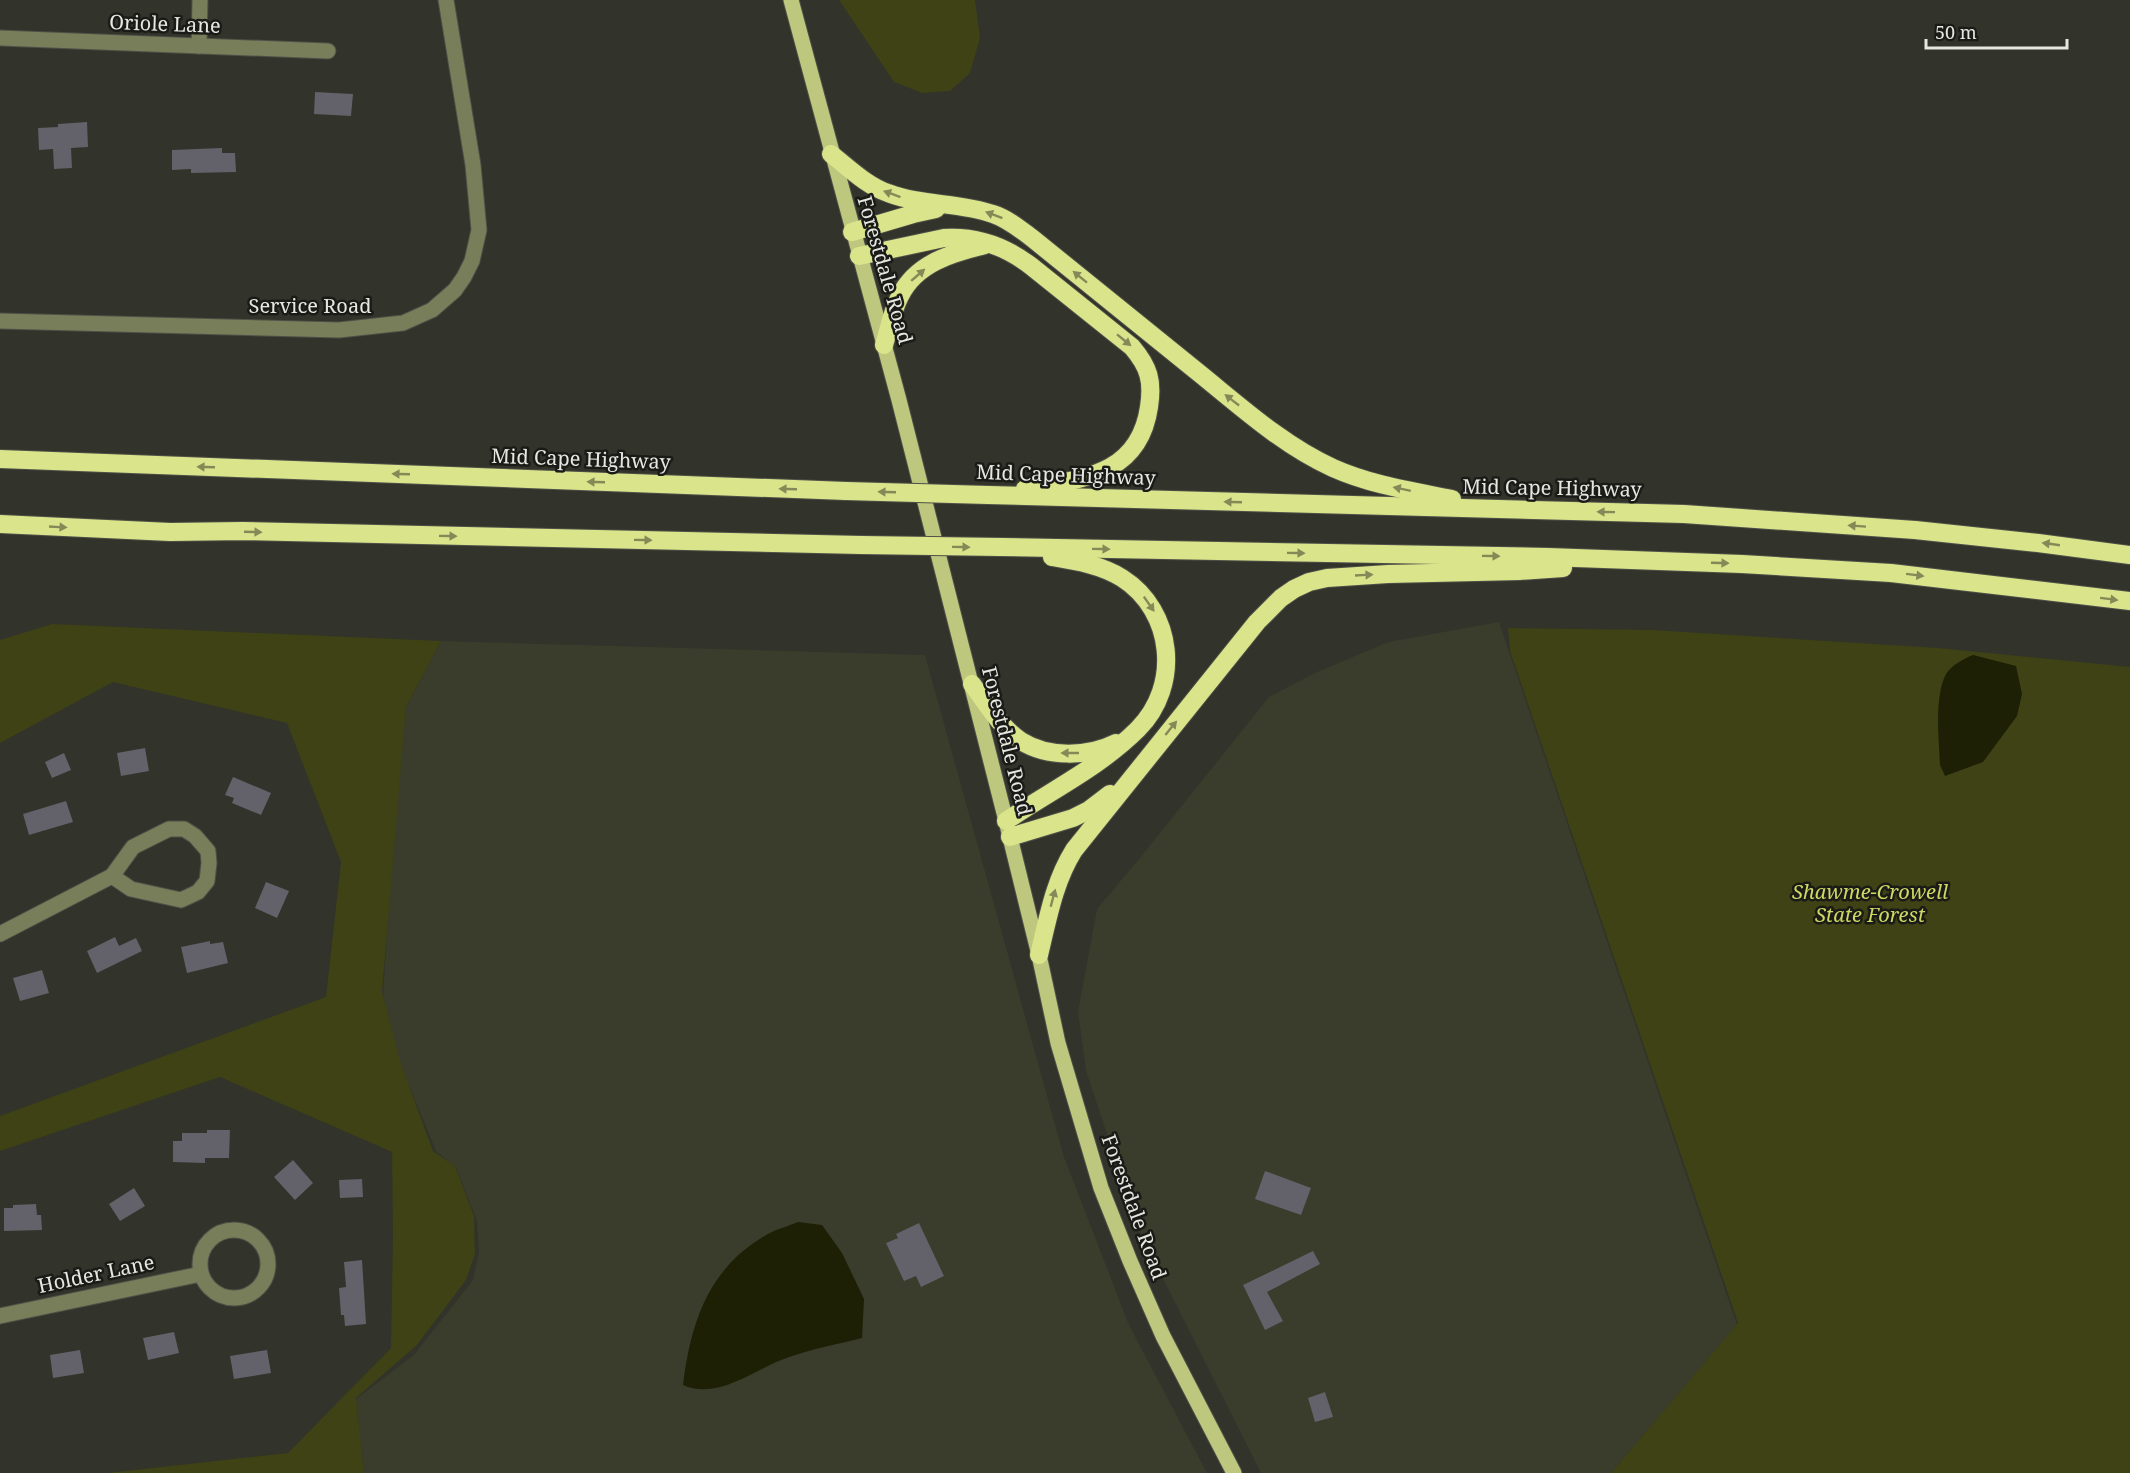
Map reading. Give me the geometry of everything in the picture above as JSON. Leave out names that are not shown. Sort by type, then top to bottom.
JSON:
[{"type":"highway","points":[[831,154],[865,181],[886,193],[920,202],[994,214],[1022,230],[1224,394],[1306,454],[1332,468],[1384,485],[1501,509]]},
{"type":"highway","points":[[852,232],[949,206]]},
{"type":"highway","points":[[860,256],[944,238],[969,238],[992,243],[1018,256],[1132,347],[1146,365],[1150,388],[1144,428],[1134,446],[1119,463],[1092,476],[988,495]]},
{"type":"highway","points":[[884,345],[900,295],[919,272],[944,257],[992,243]]},
{"type":"highway","name":"Mid Cape Highway","points":[[0,459],[846,491],[1684,514],[1915,530],[2130,555]]},
{"type":"highway","points":[[0,524],[170,532],[243,531],[1662,561],[1891,573],[2130,601]]},
{"type":"highway","points":[[1001,547],[1079,562],[1110,572],[1131,585],[1143,595],[1158,616],[1165,640],[1167,664],[1160,694],[1146,719],[1094,766],[1008,829]]},
{"type":"highway","points":[[1039,955],[1054,894],[1066,863],[1074,850],[1268,609],[1294,589],[1309,582],[1347,576],[1519,571],[1662,561]]},
{"type":"highway","points":[[972,684],[1013,734],[1021,741],[1044,751],[1085,753],[1126,739]]},
{"type":"highway","points":[[1008,829],[1066,820],[1089,810],[1134,774]]},
{"type":"main road","name":"Forestdale Road","points":[[791,0],[972,684],[1039,955],[1058,1043],[1101,1188],[1163,1336],[1234,1473]]},
{"type":"street","points":[[199,46],[200,0]]},
{"type":"street","name":"Service Road","points":[[0,321],[339,330],[376,328],[403,323],[432,310],[455,290],[464,276],[472,261],[479,230],[473,165],[446,0]]},
{"type":"street","name":"Oriole Lane","points":[[0,38],[328,51]]},
{"type":"street","points":[[0,934],[112,876],[133,847],[169,829],[184,829],[195,836],[208,851],[207,881],[198,892],[182,900],[131,889],[112,876]]},
{"type":"street","points":[[241,1230],[252,1235],[261,1243],[266,1253],[268,1264],[266,1275],[261,1284],[244,1296],[223,1296],[213,1291],[201,1274],[201,1256],[208,1240],[218,1233],[241,1230]]},
{"type":"street","name":"Holder Lane","points":[[0,1316],[201,1274]]},
{"type":"shaded area","points":[[1499,622],[1737,1325],[1611,1473],[1261,1473],[1141,1235],[1086,1071],[1078,1012],[1097,909],[1269,697],[1315,673],[1388,642]]},
{"type":"shaded area","points":[[441,641],[925,655],[1064,1157],[1129,1325],[1207,1473],[364,1473],[356,1399],[414,1355],[473,1280],[479,1252],[477,1221],[456,1168],[436,1151],[398,1059],[383,996],[391,867],[406,707]]},
{"type":"shaded area","points":[[1973,655],[2016,666],[2022,694],[2017,716],[1983,762],[1945,776],[1940,765],[1938,731],[1942,683],[1951,668]]},
{"type":"shaded area","points":[[798,1222],[822,1225],[842,1253],[864,1299],[862,1338],[789,1357],[724,1386],[697,1389],[683,1385],[691,1339],[706,1298],[717,1279],[748,1247],[772,1232]]},
{"type":"green space","points":[[839,0],[975,0],[980,38],[970,73],[950,91],[922,93],[894,82]]},
{"type":"green space","points":[[52,624],[441,641],[406,707],[382,992],[400,1061],[433,1151],[455,1166],[474,1216],[475,1254],[466,1280],[417,1345],[356,1398],[364,1473],[108,1473],[288,1453],[391,1348],[392,1152],[220,1077],[0,1151],[0,1116],[326,997],[341,862],[287,723],[113,682],[0,743],[0,640]]},
{"type":"green space","name":"Shawme-Crowell State Forest","points":[[1508,628],[1653,630],[1938,648],[2130,667],[2130,1473],[1611,1473],[1738,1323],[1510,651]]},
{"type":"building","points":[[315,92],[353,94],[351,116],[314,114]]},
{"type":"building","points":[[87,122],[88,147],[71,148],[72,168],[54,169],[53,149],[39,150],[38,128]]},
{"type":"building","points":[[222,148],[222,153],[235,153],[236,172],[191,173],[191,169],[172,170],[172,150]]},
{"type":"building","points":[[145,748],[149,771],[121,776],[117,753]]},
{"type":"building","points":[[64,753],[71,770],[52,778],[45,762]]},
{"type":"building","points":[[233,777],[271,793],[261,815],[232,803],[234,798],[225,795]]},
{"type":"building","points":[[66,801],[73,822],[29,835],[23,814]]},
{"type":"building","points":[[266,882],[289,891],[277,918],[255,908]]},
{"type":"building","points":[[115,937],[119,946],[136,938],[142,951],[97,973],[87,951]]},
{"type":"building","points":[[210,941],[210,944],[223,942],[228,963],[187,973],[181,947]]},
{"type":"building","points":[[42,970],[49,993],[20,1001],[13,978]]},
{"type":"building","points":[[207,1130],[230,1130],[229,1158],[205,1158],[205,1163],[173,1162],[173,1141],[182,1141],[182,1133],[207,1133]]},
{"type":"building","points":[[293,1160],[313,1183],[295,1200],[274,1177]]},
{"type":"building","points":[[1265,1171],[1311,1188],[1301,1215],[1255,1199]]},
{"type":"building","points":[[362,1179],[363,1197],[340,1198],[339,1180]]},
{"type":"building","points":[[134,1188],[145,1206],[120,1221],[109,1204]]},
{"type":"building","points":[[36,1204],[37,1215],[41,1215],[42,1230],[4,1231],[4,1208],[13,1208],[13,1205]]},
{"type":"building","points":[[919,1223],[944,1276],[921,1287],[916,1276],[904,1281],[886,1243],[898,1238],[896,1234]]},
{"type":"building","points":[[1313,1251],[1320,1264],[1267,1292],[1283,1321],[1265,1330],[1243,1285]]},
{"type":"building","points":[[362,1260],[366,1324],[345,1326],[344,1315],[341,1315],[339,1288],[346,1287],[344,1262]]},
{"type":"building","points":[[174,1332],[179,1353],[148,1360],[143,1338]]},
{"type":"building","points":[[80,1350],[84,1373],[53,1378],[50,1355]]},
{"type":"building","points":[[267,1350],[271,1373],[234,1379],[230,1356]]},
{"type":"building","points":[[1325,1392],[1333,1417],[1315,1422],[1308,1398]]}]
